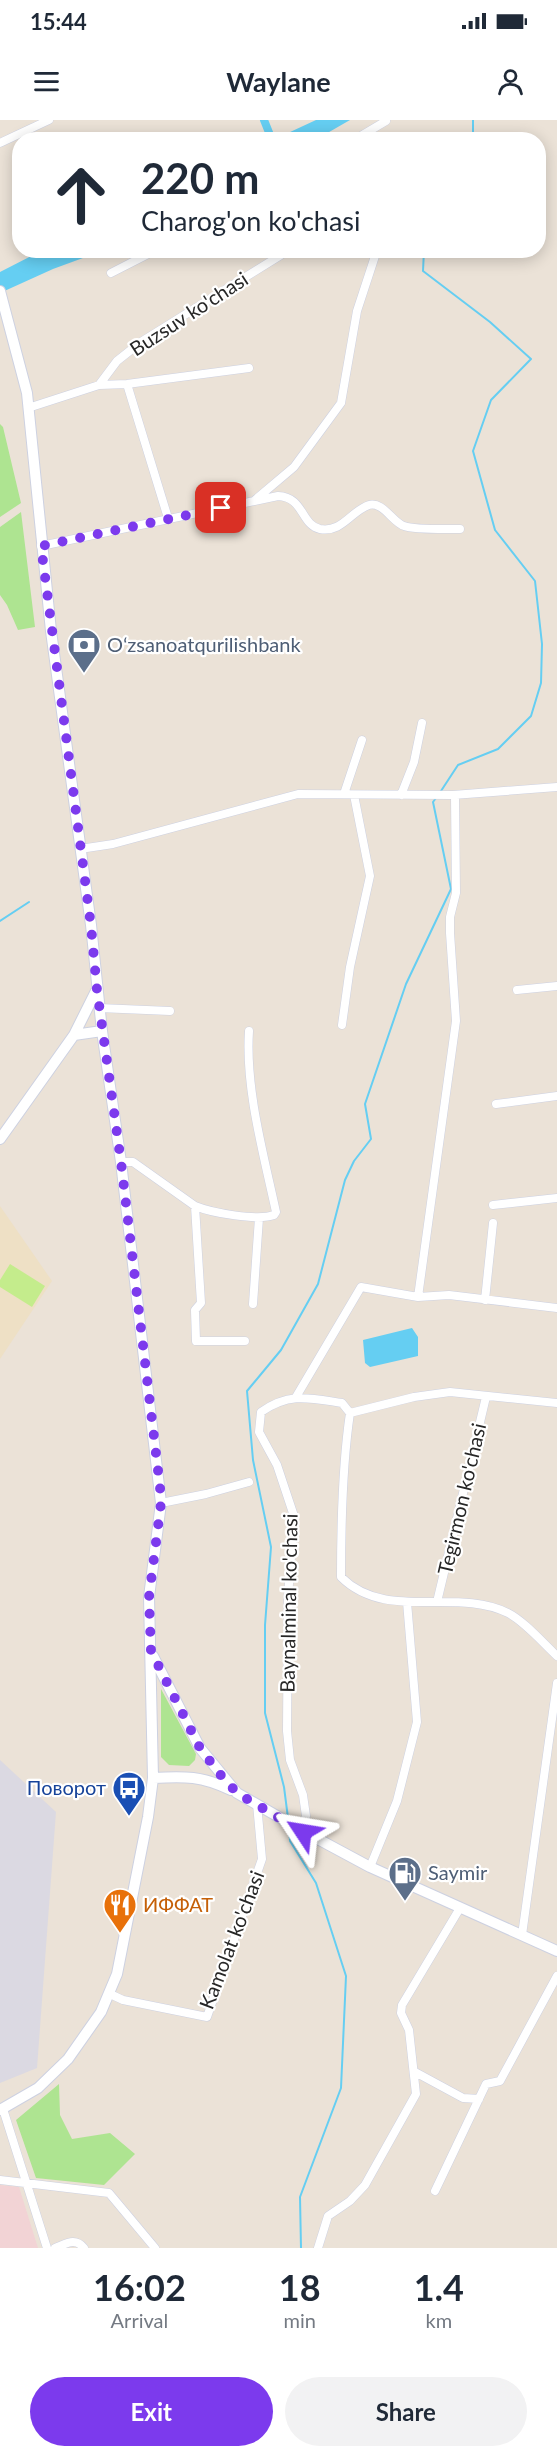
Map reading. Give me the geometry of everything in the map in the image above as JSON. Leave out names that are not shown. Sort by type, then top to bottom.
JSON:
[{"type":"main road","points":[[0,291],[24,377],[41,546],[91,926],[99,1008],[121,1162],[161,1503],[149,1597],[153,1778],[148,1817],[117,1974],[110,1994],[92,2029],[68,2059],[38,2088],[1,2110]]},
{"type":"main road","points":[[0,1139],[74,1035],[97,990]]},
{"type":"main road","points":[[74,1035],[102,1031]]},
{"type":"main road","points":[[151,1651],[200,1748],[237,1793]]},
{"type":"main road","points":[[153,1778],[188,1776],[201,1778],[237,1793],[370,1867],[557,1951]]},
{"type":"street","points":[[23,132],[49,120]]},
{"type":"street","points":[[367,132],[386,121]]},
{"type":"street","points":[[111,273],[140,258]]},
{"type":"street","name":"Buzsuv ko'chasi","points":[[99,385],[117,361],[141,342],[276,258]]},
{"type":"street","points":[[254,501],[294,467],[341,403],[357,312],[374,258]]},
{"type":"street","points":[[28,408],[99,385],[127,384],[249,369]]},
{"type":"street","points":[[127,384],[168,518]]},
{"type":"street","points":[[41,546],[168,518],[287,496],[296,502],[314,526],[319,529],[338,527],[370,505],[378,506],[404,526],[460,529]]},
{"type":"street","points":[[402,795],[414,762],[422,723]]},
{"type":"street","points":[[344,794],[362,740]]},
{"type":"street","points":[[80,849],[113,844],[298,794],[453,795],[557,787]]},
{"type":"street","points":[[342,1025],[350,967],[370,876],[354,795]]},
{"type":"street","points":[[418,1297],[456,1021],[450,933],[450,917],[456,893],[453,795]]},
{"type":"street","points":[[518,990],[557,986]]},
{"type":"street","points":[[99,1008],[170,1011]]},
{"type":"street","points":[[121,1162],[133,1162],[204,1210],[259,1218],[270,1217],[276,1212],[262,1146],[247,1053],[249,1031]]},
{"type":"street","points":[[495,1104],[557,1096]]},
{"type":"street","points":[[493,1205],[557,1198]]},
{"type":"street","points":[[195,1206],[201,1303],[195,1310],[196,1341],[245,1341]]},
{"type":"street","points":[[253,1304],[259,1218]]},
{"type":"street","points":[[485,1300],[493,1223]]},
{"type":"street","points":[[296,1397],[361,1287],[418,1297],[449,1295],[557,1308]]},
{"type":"street","points":[[557,1403],[450,1392],[350,1413],[345,1446],[340,1577],[367,1595],[407,1602],[482,1604],[510,1614],[557,1656]]},
{"type":"street","name":"Baynalminal ko'chasi","points":[[299,1828],[306,1816],[303,1795],[290,1760],[287,1731],[288,1597],[294,1516],[277,1465],[259,1432],[261,1412],[275,1402],[296,1397],[342,1403],[350,1413]]},
{"type":"street","name":"Tegirmon ko'chasi","points":[[437,1602],[486,1397]]},
{"type":"street","points":[[161,1503],[249,1482]]},
{"type":"street","points":[[370,1867],[398,1801],[417,1722],[407,1602]]},
{"type":"street","points":[[522,1935],[557,1683]]},
{"type":"street","name":"Kamolat ko'chasi","points":[[110,1994],[123,2000],[207,2017],[262,1859],[256,1804]]},
{"type":"street","points":[[318,2248],[328,2216],[365,2185],[416,2094],[409,2030],[401,2013],[402,2005],[460,1908]]},
{"type":"street","points":[[435,2190],[486,2084],[500,2081],[557,1976]]},
{"type":"street","points":[[415,2072],[463,2098],[478,2099]]},
{"type":"street","points":[[1,2110],[47,2248]]},
{"type":"street","points":[[0,2180],[110,2193],[155,2248]]},
{"type":"street","points":[[55,2248],[75,2241],[84,2248]]},
{"type":"shaded area","points":[[0,1206],[52,1281],[0,1359]]},
{"type":"shaded area","points":[[0,1760],[56,1812],[37,2068],[0,2083]]},
{"type":"shaded area","points":[[0,2185],[19,2187],[38,2248],[0,2248]]},
{"type":"green space","points":[[0,424],[3,427],[21,503],[0,517]]},
{"type":"green space","points":[[21,512],[35,627],[18,630],[0,595],[0,527]]},
{"type":"green space","points":[[10,1264],[45,1286],[32,1307],[0,1287],[0,1280]]},
{"type":"green space","points":[[161,1689],[196,1754],[195,1760],[189,1766],[169,1765],[161,1757]]},
{"type":"green space","points":[[59,2084],[60,2115],[72,2139],[110,2133],[135,2154],[104,2185],[36,2178],[16,2120]]},
{"type":"water","points":[[316,120],[350,120],[329,132],[290,132]]},
{"type":"water","points":[[27,258],[83,258],[0,293],[0,272]]},
{"type":"water","points":[[412,1328],[418,1337],[418,1356],[370,1367],[365,1363],[363,1340]]},
{"type":"waterway","points":[[264,120],[269,132]]},
{"type":"waterway","points":[[473,120],[473,132]]},
{"type":"waterway","points":[[424,258],[423,271],[490,322],[531,359],[491,400],[473,451],[495,530],[535,581],[542,644],[541,683],[531,716],[498,749],[458,765],[439,794]]},
{"type":"waterway","points":[[288,1818],[284,1787],[265,1713],[265,1625],[271,1547],[253,1460],[247,1391],[281,1350],[318,1284],[345,1180],[354,1161],[371,1139],[365,1104],[406,984],[451,889],[433,802],[436,798]]},
{"type":"waterway","points":[[0,921],[29,902]]},
{"type":"waterway","points":[[289,1827],[290,1841],[316,1883],[346,1976],[341,2088],[300,2197],[301,2248]]},
{"type":"place","name":"Oʻzsanoatqurilishbank","points":[[84,674]]},
{"type":"place","name":"Поворот","points":[[129,1817]]},
{"type":"place","name":"Saymir","points":[[405,1902]]},
{"type":"place","name":"ИФФАТ","points":[[120,1934]]},
{"type":"route","points":[[221,508],[41,546],[91,926],[102,1031],[121,1162],[160,1487],[161,1503],[149,1597],[151,1651],[200,1748],[219,1773],[237,1793],[295,1825],[303,1832]]}]
